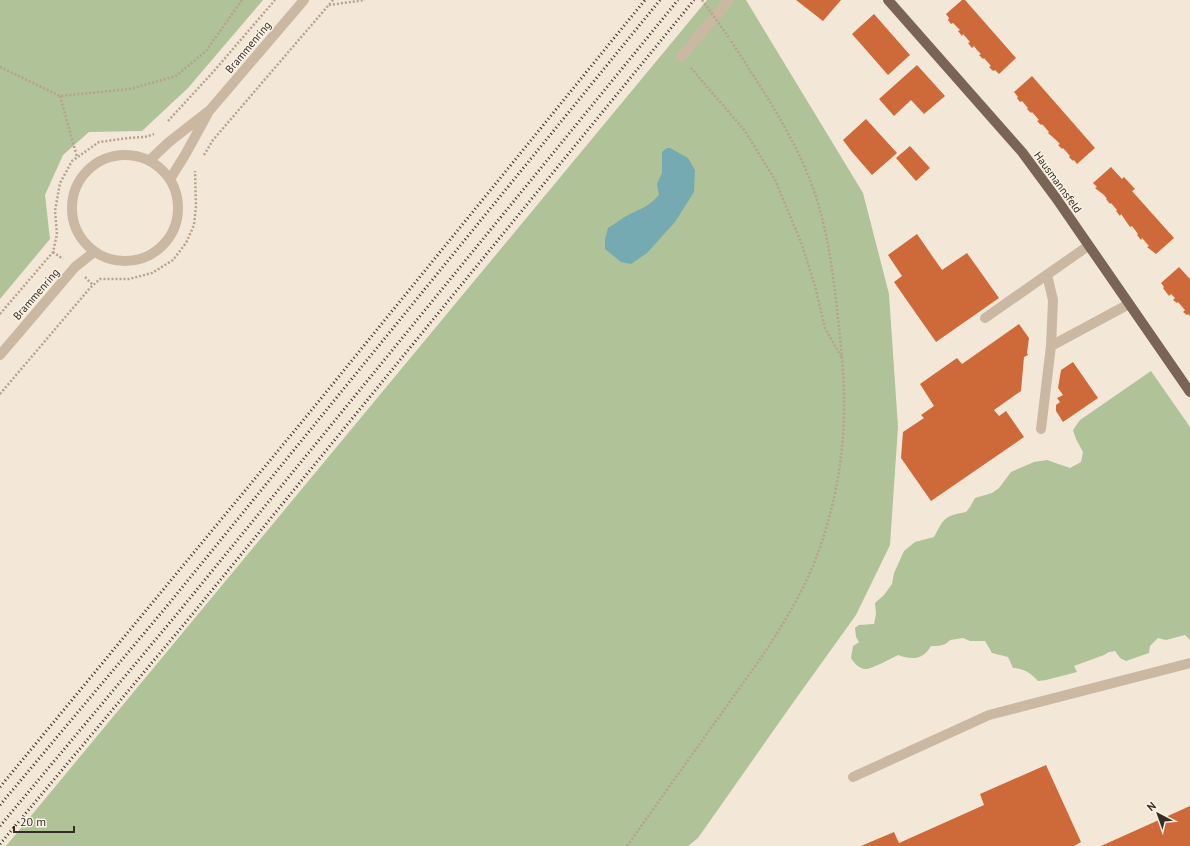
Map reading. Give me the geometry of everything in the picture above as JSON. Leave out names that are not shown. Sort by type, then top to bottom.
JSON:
[{"type":"main road","name":"Hausmannsfeld","points":[[888,0],[1022,152],[1056,198],[1190,392]]},
{"type":"street","name":"Brammenring","points":[[170,179],[210,110],[304,0]]},
{"type":"street","points":[[681,58],[730,0]]},
{"type":"street","name":"Brammenring","points":[[150,160],[169,142],[210,110]]},
{"type":"street","points":[[125,155],[142,157],[150,160],[164,171],[170,179],[178,198],[177,219],[175,229],[158,250],[143,260],[128,262],[102,257],[85,244],[73,219],[72,208],[75,188],[91,168],[107,158],[125,155]]},
{"type":"street","points":[[985,318],[1088,246]]},
{"type":"street","name":"Brammenring","points":[[0,355],[75,268],[94,252]]},
{"type":"street","points":[[1041,429],[1051,346],[1053,300],[1047,275]]},
{"type":"street","points":[[1051,346],[1129,304]]},
{"type":"street","points":[[853,777],[989,715],[1190,663]]},
{"type":"path","points":[[0,67],[60,96],[130,89],[176,76],[206,50],[242,0]]},
{"type":"path","points":[[163,127],[214,71],[275,0]]},
{"type":"path","points":[[202,160],[213,140],[332,0]]},
{"type":"path","points":[[328,5],[365,0]]},
{"type":"path","points":[[627,846],[775,637],[794,605],[809,575],[821,544],[831,511],[838,478],[844,423],[843,360],[832,263],[820,208],[797,150],[782,121],[730,40],[702,0]]},
{"type":"path","points":[[681,58],[746,131],[775,180],[801,242],[815,286],[825,328],[843,360]]},
{"type":"path","points":[[60,96],[77,157]]},
{"type":"path","points":[[0,314],[53,252],[57,234],[55,211],[60,183],[72,161],[100,142],[145,137],[158,132]]},
{"type":"path","points":[[0,394],[90,288],[100,279],[129,279],[152,273],[173,260],[186,243],[194,225],[196,206],[194,172],[198,166]]},
{"type":"green space","points":[[0,0],[263,0],[188,88],[142,131],[89,132],[63,155],[45,195],[50,239],[0,299]]},
{"type":"green space","points":[[707,0],[746,0],[863,193],[889,294],[898,427],[890,545],[856,615],[698,838],[688,846],[6,846]]},
{"type":"green space","points":[[1151,371],[1190,427],[1190,640],[1185,635],[1166,640],[1158,638],[1150,646],[1149,653],[1126,661],[1120,658],[1115,651],[1109,652],[1074,666],[1077,672],[1038,681],[1027,672],[1013,668],[1008,657],[992,653],[985,641],[970,641],[963,638],[950,640],[942,645],[931,646],[928,651],[917,658],[908,658],[898,655],[869,669],[861,668],[855,664],[851,658],[853,646],[859,642],[856,637],[855,628],[859,625],[874,624],[876,614],[875,603],[884,595],[892,584],[894,573],[904,551],[915,542],[934,537],[946,519],[953,515],[966,512],[975,498],[992,493],[999,488],[1011,472],[1034,462],[1047,460],[1070,468],[1081,462],[1083,452],[1073,430],[1080,420]]},
{"type":"water","points":[[667,148],[670,148],[688,158],[695,170],[694,192],[675,222],[647,253],[631,264],[621,262],[605,249],[605,239],[608,228],[646,206],[659,195],[657,184],[662,173],[662,152]]},
{"type":"building","points":[[796,0],[841,0],[823,21]]},
{"type":"building","points":[[962,0],[965,0],[1016,58],[999,74],[989,67],[991,66],[979,55],[981,54],[974,46],[972,48],[968,43],[970,42],[958,31],[960,30],[948,20],[949,18],[946,14]]},
{"type":"building","points":[[874,14],[910,55],[888,75],[852,34]]},
{"type":"building","points":[[917,65],[945,96],[924,114],[911,100],[894,116],[879,99]]},
{"type":"building","points":[[1032,76],[1095,148],[1077,164],[1069,157],[1070,156],[1063,148],[1062,149],[1058,145],[1060,144],[1048,133],[1049,132],[1042,124],[1041,125],[1037,121],[1039,120],[1027,109],[1028,108],[1022,101],[1020,102],[1017,98],[1018,97],[1014,92]]},
{"type":"building","points":[[866,119],[897,153],[872,175],[843,140]]},
{"type":"building","points":[[910,146],[930,168],[916,181],[896,158]]},
{"type":"building","points":[[1111,167],[1122,179],[1124,177],[1135,189],[1132,191],[1174,238],[1156,254],[1147,247],[1149,246],[1142,238],[1141,240],[1132,226],[1130,227],[1121,214],[1120,216],[1116,211],[1117,210],[1111,203],[1110,204],[1104,195],[1095,188],[1097,187],[1093,183]]},
{"type":"building","points":[[917,234],[942,270],[967,253],[999,298],[936,342],[894,282],[902,276],[888,255]]},
{"type":"building","points":[[1179,267],[1190,279],[1190,316],[1183,312],[1185,310],[1178,302],[1177,303],[1173,300],[1175,298],[1171,294],[1169,296],[1161,283]]},
{"type":"building","points":[[1019,324],[1029,338],[1028,355],[1024,357],[1021,391],[994,410],[999,416],[1006,411],[1024,437],[931,501],[901,458],[903,432],[924,418],[921,415],[934,406],[920,384],[957,358],[962,364]]},
{"type":"building","points":[[1073,362],[1098,398],[1063,422],[1056,411],[1056,405],[1060,402],[1057,398],[1063,395],[1058,388],[1061,370]]},
{"type":"building","points":[[1046,765],[1081,842],[1074,846],[861,846],[894,832],[899,843],[984,805],[980,794]]},
{"type":"building","points":[[1190,806],[1190,846],[1101,846]]},
{"type":"railway","points":[[0,787],[310,412],[645,0]]},
{"type":"railway","points":[[0,805],[167,606],[660,0]]},
{"type":"railway","points":[[0,826],[177,614],[678,0]]},
{"type":"railway","points":[[0,844],[186,622],[694,0]]}]
